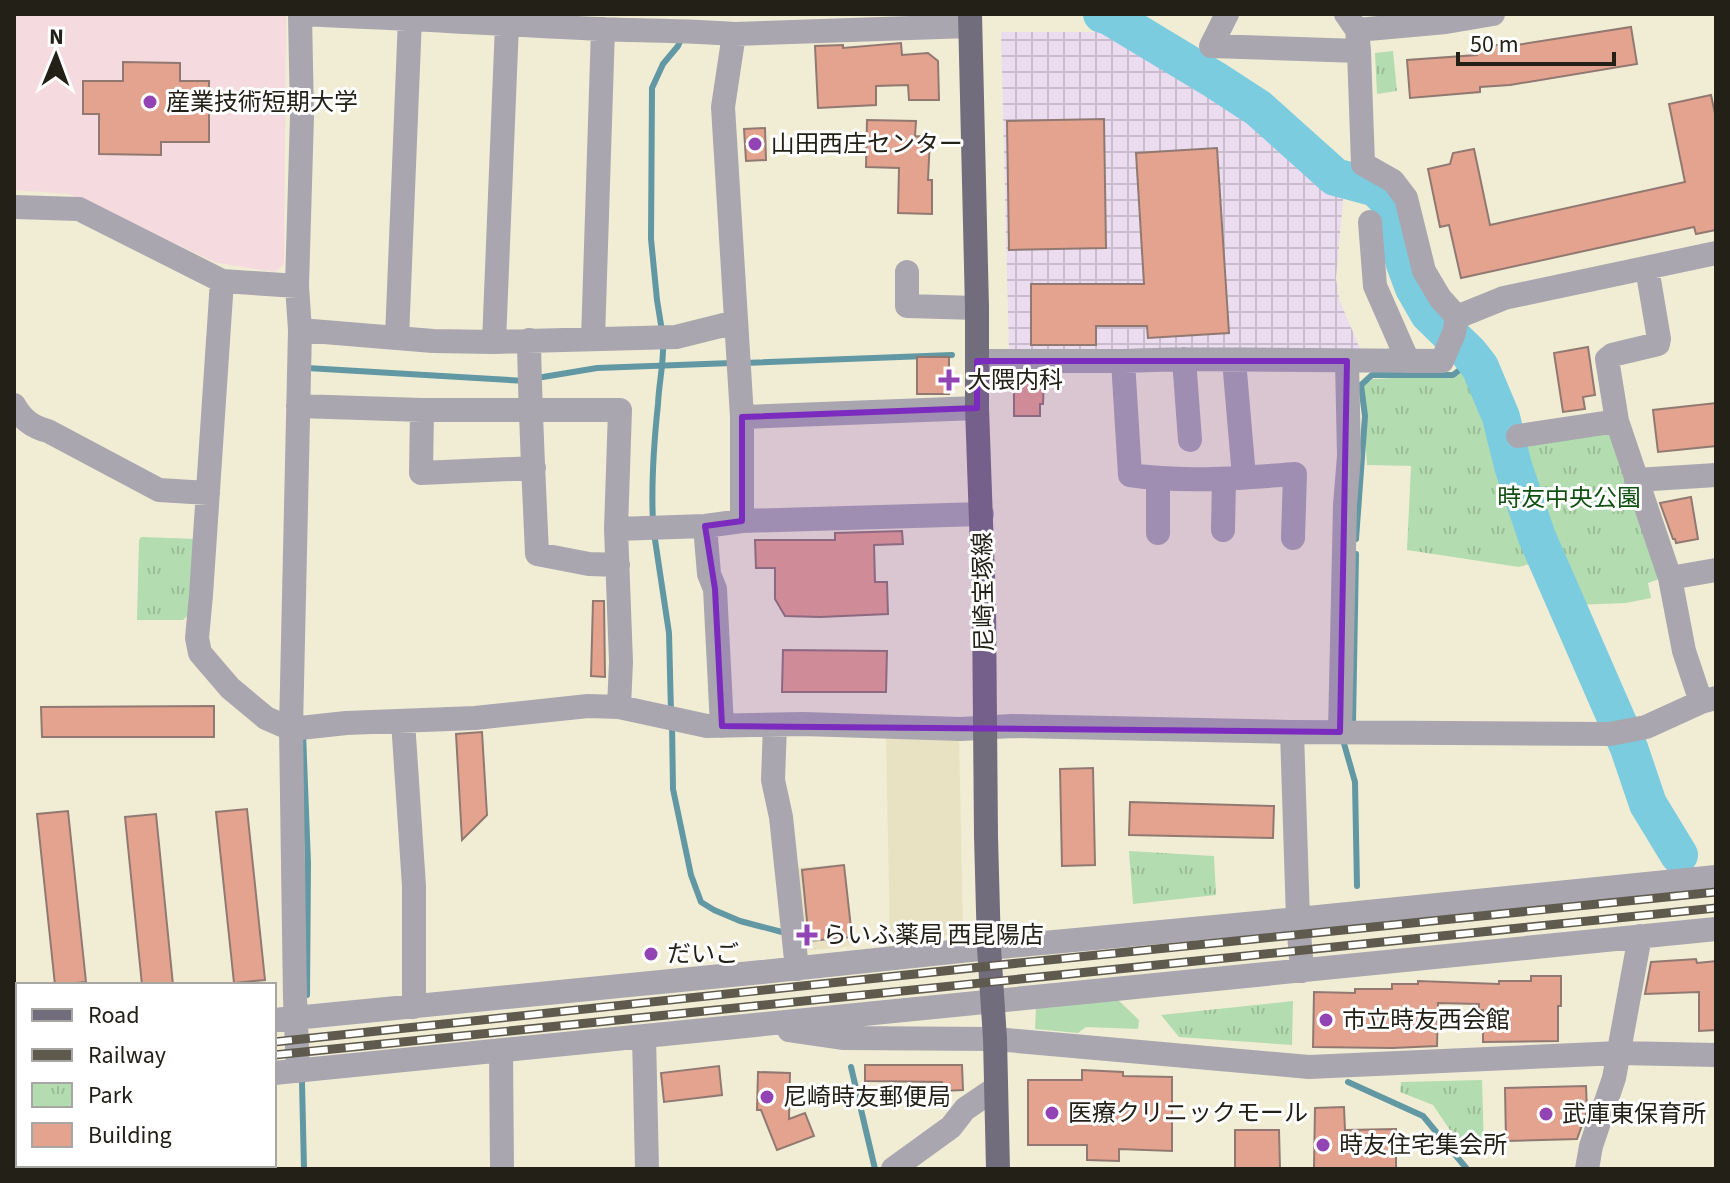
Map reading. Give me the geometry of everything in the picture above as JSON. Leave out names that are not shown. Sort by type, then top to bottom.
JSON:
[{"type":"main road","name":"尼崎宝塚線","points":[[970,20],[989,948],[998,1169]]},
{"type":"street","points":[[970,20],[793,23],[734,34],[636,22],[603,29],[504,20],[300,14],[302,116],[297,286],[300,330],[286,1072],[1716,929]]},
{"type":"street","points":[[1227,14],[1211,46],[1446,22],[1493,14]]},
{"type":"street","points":[[397,338],[407,17]]},
{"type":"street","points":[[494,342],[504,20]]},
{"type":"street","points":[[593,339],[603,29]]},
{"type":"street","points":[[1354,32],[1363,164],[1393,181],[1406,198],[1424,271],[1440,298],[1457,317]]},
{"type":"street","points":[[734,34],[723,107],[742,417],[742,521]]},
{"type":"street","points":[[14,207],[79,209],[222,281],[297,286]]},
{"type":"street","points":[[1370,222],[1375,286],[1408,361]]},
{"type":"street","points":[[1457,317],[1504,298],[1716,253]]},
{"type":"street","points":[[222,281],[197,638],[200,653],[230,688],[266,718],[291,729],[346,723],[475,718],[588,706],[619,707],[707,726],[1610,734],[1646,727],[1708,700],[1684,651],[1670,578],[1617,421],[1607,359],[1612,355],[1658,344],[1647,268]]},
{"type":"street","points":[[907,272],[907,306],[977,308]]},
{"type":"street","points":[[977,361],[1442,361],[1457,317]]},
{"type":"street","points":[[300,330],[433,341],[494,342],[676,337],[736,322]]},
{"type":"street","points":[[529,340],[537,554],[589,564],[618,565]]},
{"type":"street","points":[[1184,359],[1190,440]]},
{"type":"street","points":[[1223,530],[1234,478],[1234,360]]},
{"type":"street","points":[[1123,361],[1130,475],[1158,479],[1295,474],[1293,538]]},
{"type":"street","points":[[1340,732],[1345,505],[1349,456],[1347,361]]},
{"type":"street","points":[[14,405],[33,427],[48,431],[159,490],[208,493]]},
{"type":"street","points":[[298,406],[422,410],[620,410],[616,529],[621,662],[619,707]]},
{"type":"street","points":[[742,417],[977,408]]},
{"type":"street","points":[[422,410],[421,473],[534,468]]},
{"type":"street","points":[[1518,436],[1617,421]]},
{"type":"street","points":[[1158,479],[1158,533]]},
{"type":"street","points":[[1636,480],[1715,483]]},
{"type":"street","points":[[616,529],[705,526],[742,521],[982,514]]},
{"type":"street","points":[[705,526],[709,574],[715,589],[722,726]]},
{"type":"street","points":[[1670,578],[1716,570]]},
{"type":"street","points":[[403,721],[414,886],[414,1007]]},
{"type":"street","points":[[775,725],[773,780],[781,817],[797,969]]},
{"type":"street","points":[[1292,732],[1302,971]]},
{"type":"street","points":[[285,1019],[1716,877]]},
{"type":"street","points":[[1587,1169],[1591,1146],[1614,1078],[1640,936]]},
{"type":"street","points":[[760,1025],[844,1038],[995,1039],[1309,1067],[1619,1053],[1716,1055]]},
{"type":"street","points":[[644,1036],[647,1169]]},
{"type":"street","points":[[501,1052],[502,1169]]},
{"type":"street","points":[[893,1169],[951,1127],[965,1109],[996,1088]]},
{"type":"highlighted area","points":[[977,361],[1347,361],[1340,732],[722,726],[715,589],[705,526],[742,521],[742,417],[977,408]]},
{"type":"shaded area","name":"産業技術短期大学","points":[[14,14],[286,14],[284,264],[275,272],[217,263],[69,194],[14,190]]},
{"type":"shaded area","points":[[1001,32],[1115,32],[1272,126],[1321,182],[1344,190],[1336,278],[1339,299],[1361,351],[1009,353]]},
{"type":"shaded area","points":[[886,735],[959,736],[961,934],[890,941]]},
{"type":"shaded area","points":[[844,864],[854,946],[802,951],[794,868]]},
{"type":"green space","points":[[1393,51],[1397,91],[1377,94],[1375,53]]},
{"type":"green space","name":"時友中央公園","points":[[1470,365],[1492,417],[1499,449],[1611,428],[1659,579],[1648,583],[1651,598],[1626,603],[1575,605],[1553,557],[1519,567],[1407,550],[1411,466],[1367,465],[1362,387],[1373,379],[1457,375]]},
{"type":"green space","points":[[141,537],[199,539],[192,611],[183,620],[137,620]]},
{"type":"green space","points":[[1129,851],[1214,856],[1216,895],[1133,904]]},
{"type":"green space","points":[[1116,998],[1139,1020],[1138,1029],[1086,1027],[1078,1033],[1035,1029],[1036,1006]]},
{"type":"green space","points":[[1293,1001],[1292,1045],[1179,1037],[1161,1015]]},
{"type":"green space","points":[[1482,1080],[1484,1146],[1467,1148],[1456,1139],[1433,1105],[1400,1092],[1401,1082]]},
{"type":"building","points":[[1631,27],[1637,64],[1480,87],[1480,92],[1410,98],[1407,60],[1477,55],[1476,47],[1510,46]]},
{"type":"building","points":[[901,43],[902,55],[928,53],[938,61],[939,100],[909,100],[908,85],[876,86],[876,105],[818,108],[815,46],[843,45],[843,48]]},
{"type":"building","points":[[123,62],[180,63],[180,81],[209,81],[209,96],[222,95],[222,113],[209,112],[209,142],[161,142],[161,155],[99,154],[99,114],[83,114],[83,81],[123,81]]},
{"type":"building","points":[[1711,95],[1716,118],[1716,230],[1696,234],[1694,227],[1461,278],[1449,225],[1440,227],[1428,169],[1450,164],[1453,153],[1474,149],[1490,225],[1685,182],[1669,104]]},
{"type":"building","points":[[1104,119],[1106,248],[1009,250],[1007,121]]},
{"type":"building","points":[[867,120],[916,121],[915,136],[930,137],[928,180],[932,180],[932,214],[898,213],[899,168],[866,167]]},
{"type":"building","name":"山田西庄センター","points":[[765,128],[766,160],[746,161],[744,129]]},
{"type":"building","points":[[1217,148],[1229,333],[1148,338],[1147,326],[1096,326],[1096,345],[1031,345],[1031,284],[1144,284],[1136,153]]},
{"type":"building","points":[[1588,347],[1595,395],[1583,397],[1585,409],[1563,412],[1554,353]]},
{"type":"building","points":[[917,357],[949,357],[949,394],[917,394]]},
{"type":"building","points":[[1014,376],[1044,376],[1040,416],[1014,416]]},
{"type":"building","points":[[1716,403],[1716,446],[1658,452],[1653,410]]},
{"type":"building","points":[[1691,497],[1698,539],[1676,543],[1660,503]]},
{"type":"building","points":[[902,531],[903,544],[874,545],[875,582],[887,582],[888,614],[785,616],[775,599],[775,568],[756,568],[755,540],[835,540],[835,533]]},
{"type":"building","points":[[593,601],[604,601],[605,677],[591,676]]},
{"type":"building","points":[[783,650],[887,651],[886,692],[782,692]]},
{"type":"building","points":[[214,706],[214,737],[42,737],[41,707]]},
{"type":"building","points":[[482,732],[487,815],[462,840],[456,734]]},
{"type":"building","points":[[1093,768],[1095,865],[1062,866],[1060,769]]},
{"type":"building","points":[[1130,802],[1274,806],[1273,838],[1129,835]]},
{"type":"building","points":[[247,809],[265,980],[234,983],[216,812]]},
{"type":"building","points":[[68,811],[86,982],[55,983],[37,814]]},
{"type":"building","points":[[156,814],[173,983],[142,983],[125,817]]},
{"type":"building","points":[[844,865],[852,937],[809,941],[802,870]]},
{"type":"building","points":[[1696,959],[1697,963],[1716,961],[1716,1030],[1699,1031],[1699,992],[1645,994],[1651,962]]},
{"type":"building","points":[[1531,976],[1561,976],[1558,1041],[1483,1042],[1483,1010],[1479,1010],[1479,1004],[1438,1003],[1437,1046],[1313,1047],[1314,992],[1355,993],[1355,989],[1392,989],[1392,984],[1418,984],[1418,981],[1499,984],[1499,981],[1531,981]]},
{"type":"building","points":[[865,1065],[962,1065],[963,1090],[942,1091],[942,1082],[865,1081]]},
{"type":"building","points":[[719,1066],[722,1095],[664,1102],[661,1073]]},
{"type":"building","points":[[1082,1070],[1123,1072],[1123,1076],[1172,1077],[1172,1151],[1119,1149],[1119,1161],[1087,1160],[1087,1145],[1028,1145],[1028,1080],[1082,1080]]},
{"type":"building","points":[[758,1072],[790,1073],[789,1119],[805,1113],[814,1136],[777,1150],[761,1110],[757,1110]]},
{"type":"building","name":"武庫東保育所","points":[[1586,1086],[1587,1111],[1577,1139],[1506,1141],[1505,1088]]},
{"type":"building","points":[[1344,1107],[1345,1130],[1396,1129],[1396,1169],[1314,1168],[1315,1108]]},
{"type":"building","points":[[1235,1130],[1279,1130],[1280,1169],[1235,1169]]},
{"type":"waterway","points":[[1102,14],[1258,108],[1335,177],[1376,188],[1389,201],[1414,288],[1429,314],[1480,367],[1501,417],[1513,466],[1537,537],[1629,748],[1648,804],[1679,855]]},
{"type":"waterway","points":[[662,331],[651,239],[652,88],[663,64],[683,35]]},
{"type":"waterway","points":[[653,522],[653,463],[663,342]]},
{"type":"waterway","points":[[744,363],[952,355]]},
{"type":"waterway","points":[[1356,539],[1365,416],[1361,385],[1372,375],[1453,375],[1472,356]]},
{"type":"waterway","points":[[537,378],[597,368],[732,363]]},
{"type":"waterway","points":[[307,368],[526,381]]},
{"type":"waterway","points":[[654,533],[669,633],[671,713]]},
{"type":"waterway","points":[[1353,723],[1356,554]]},
{"type":"waterway","points":[[672,724],[673,789],[691,875],[701,902],[740,921],[782,932]]},
{"type":"waterway","points":[[303,733],[308,863],[307,995]]},
{"type":"waterway","points":[[1343,740],[1355,782],[1357,886]]},
{"type":"waterway","points":[[851,1067],[875,1169]]},
{"type":"waterway","points":[[302,1082],[304,1169]]},
{"type":"waterway","points":[[1348,1082],[1423,1116],[1467,1169]]},
{"type":"railway","points":[[276,1042],[1716,892]]},
{"type":"railway","points":[[276,1055],[1716,908]]},
{"type":"place","name":"産業技術短期大学","points":[[150,102]]},
{"type":"place","name":"山田西庄センター","points":[[755,144]]},
{"type":"place","name":"大隈内科","points":[[949,380]]},
{"type":"place","name":"らいふ薬局 西昆陽店","points":[[807,935]]},
{"type":"place","name":"だいご","points":[[651,954]]},
{"type":"place","name":"市立時友西会館","points":[[1326,1020]]},
{"type":"place","name":"尼崎時友郵便局","points":[[767,1097]]},
{"type":"place","name":"医療クリニックモール","points":[[1052,1113]]},
{"type":"place","name":"武庫東保育所","points":[[1546,1114]]},
{"type":"place","name":"時友住宅集会所","points":[[1323,1145]]}]
